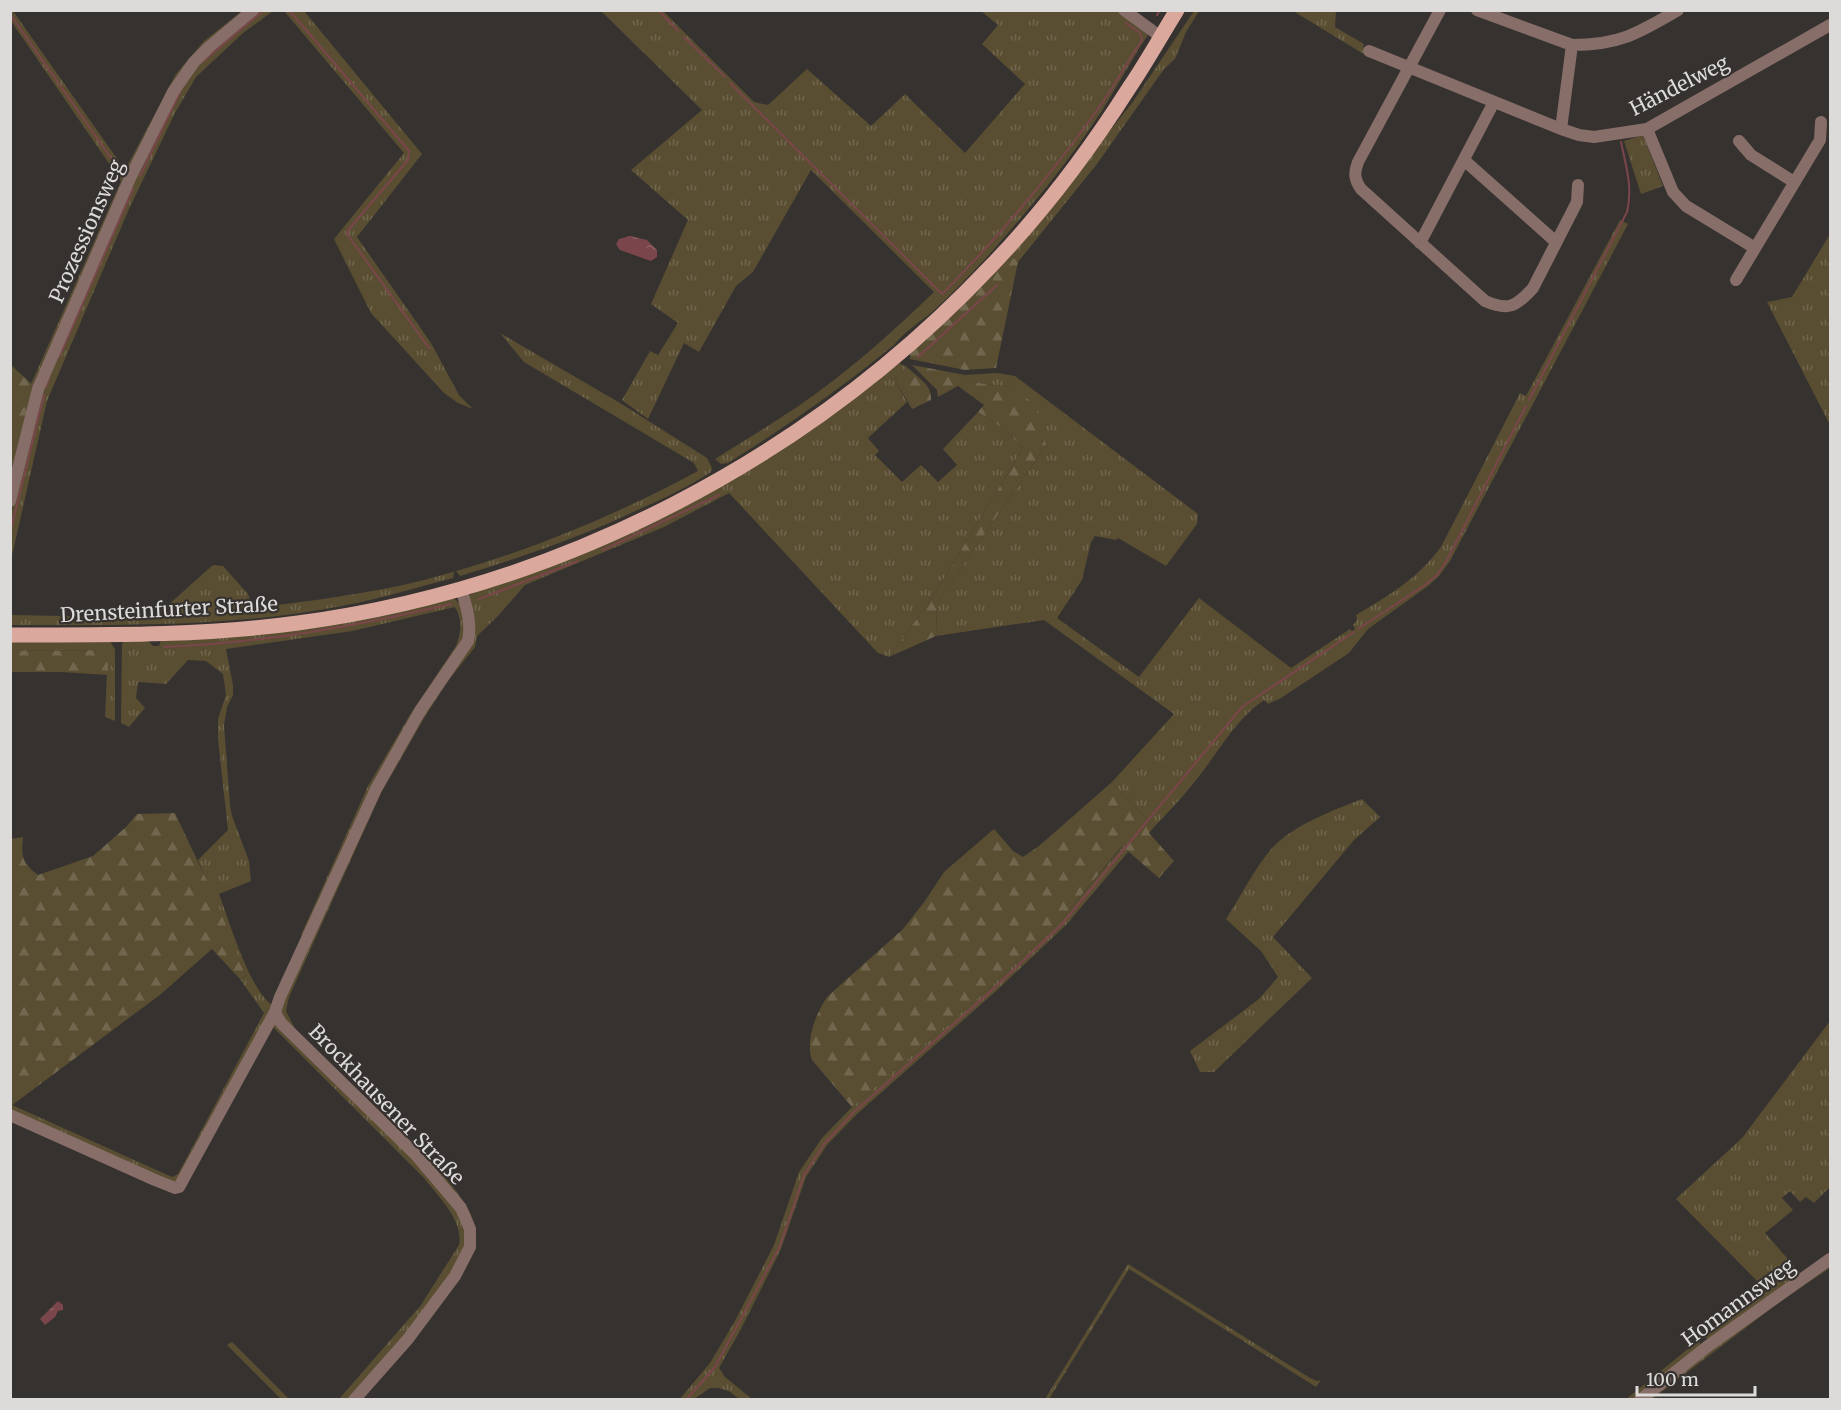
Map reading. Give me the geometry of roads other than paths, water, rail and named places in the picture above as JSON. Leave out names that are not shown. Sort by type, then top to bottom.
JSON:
[{"type":"main road","name":"Drensteinfurter Straße","points":[[10,635],[156,634],[256,628],[358,613],[461,588],[563,554],[663,510],[753,460],[863,383],[900,354],[946,312],[1028,225],[1096,138],[1177,10]]},
{"type":"street","name":"Prozessionsweg","points":[[10,501],[38,389],[130,178],[162,113],[173,92],[194,62],[253,10]]},
{"type":"street","points":[[1124,10],[1161,37]]},
{"type":"street","points":[[1440,10],[1354,172],[1355,181],[1361,189],[1485,301],[1500,307],[1513,305],[1533,288],[1577,202],[1578,185]]},
{"type":"street","points":[[1477,10],[1572,45],[1596,45],[1635,35],[1678,10]]},
{"type":"street","name":"Händelweg","points":[[1369,51],[1561,129],[1594,137],[1647,129],[1830,25]]},
{"type":"street","points":[[1561,129],[1572,45]]},
{"type":"street","points":[[1420,243],[1494,102]]},
{"type":"street","points":[[1736,280],[1820,140],[1821,122]]},
{"type":"street","points":[[1647,129],[1676,197],[1686,206],[1755,248]]},
{"type":"street","points":[[1739,141],[1751,155],[1794,183]]},
{"type":"street","points":[[1464,160],[1556,242]]},
{"type":"street","points":[[10,1115],[171,1186],[179,1187],[275,1012],[376,789],[420,711],[468,641],[470,618],[461,588]]},
{"type":"street","name":"Brockhausener Straße","points":[[275,1012],[281,1023],[416,1155],[461,1208],[470,1228],[470,1247],[455,1276],[408,1339],[354,1400]]},
{"type":"street","name":"Homannsweg","points":[[1640,1400],[1830,1258]]},
{"type":"water","points":[[630,236],[647,240],[657,250],[657,257],[651,261],[620,250],[616,244],[619,239]]},
{"type":"water","points":[[58,1301],[63,1305],[63,1310],[58,1311],[55,1317],[45,1325],[40,1319]]},
{"type":"waterway","points":[[201,63],[264,10]]},
{"type":"waterway","points":[[289,10],[409,151],[408,160],[347,234],[429,348]]},
{"type":"waterway","points":[[658,10],[678,31]]},
{"type":"waterway","points":[[1157,15],[1160,10]]},
{"type":"waterway","points":[[10,14],[125,178]]},
{"type":"waterway","points":[[730,83],[942,294],[1022,206],[1060,160],[1101,104],[1142,40],[1140,33],[1126,23]]},
{"type":"waterway","points":[[684,37],[725,77]]},
{"type":"waterway","points":[[140,176],[180,92]]},
{"type":"waterway","points":[[1529,400],[1627,212],[1629,186],[1621,142]]},
{"type":"waterway","points":[[59,357],[133,189],[131,187]]},
{"type":"waterway","points":[[918,357],[997,285]]},
{"type":"waterway","points":[[46,387],[49,378]]},
{"type":"waterway","points":[[10,533],[44,395]]},
{"type":"waterway","points":[[1358,629],[1437,575],[1447,560],[1526,406]]},
{"type":"waterway","points":[[603,550],[719,495]]},
{"type":"waterway","points":[[479,599],[578,561]]},
{"type":"waterway","points":[[164,647],[237,642],[309,632],[451,604]]},
{"type":"waterway","points":[[686,1400],[715,1367],[780,1246],[804,1175],[824,1144],[854,1112],[991,991],[1062,924],[1242,707],[1354,632]]}]
